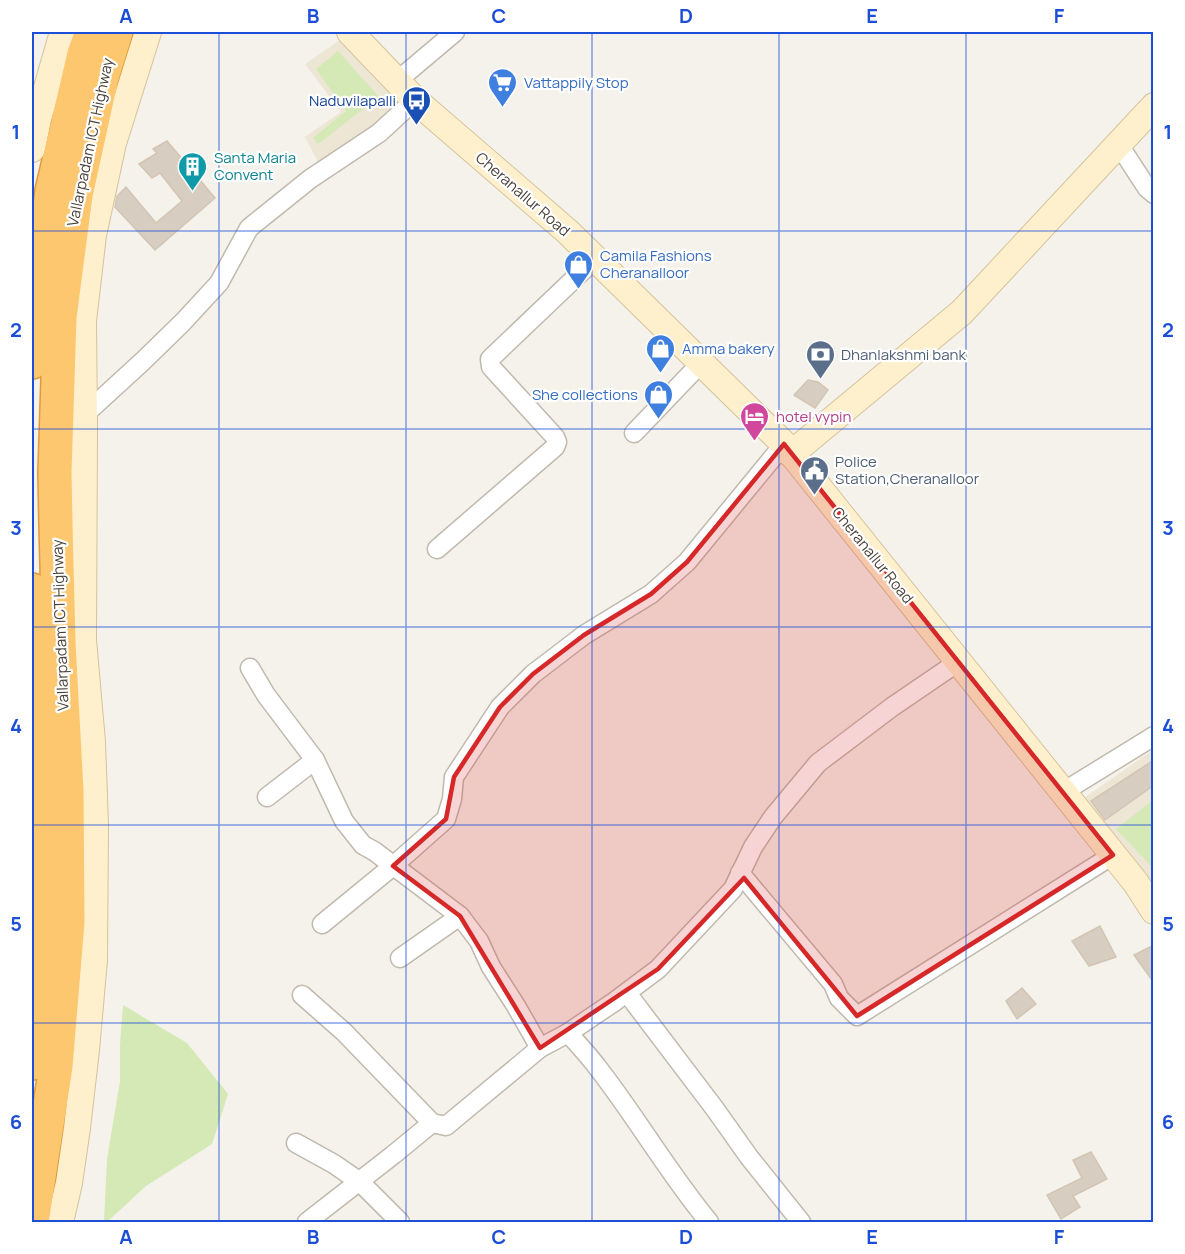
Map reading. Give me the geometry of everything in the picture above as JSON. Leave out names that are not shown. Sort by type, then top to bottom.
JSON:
[{"type":"highway","name":"Vallarpadam ICT Highway","points":[[32,362],[52,191],[84,54],[92,32]]},
{"type":"highway","name":"Vallarpadam ICT Highway","points":[[32,1222],[56,1066],[68,922],[55,790],[52,639],[56,525],[44,473],[60,317],[76,195],[102,77],[116,32]]},
{"type":"highway","name":"Vallarpadam ICT Highway","points":[[32,590],[52,639]]},
{"type":"highway","name":"Vallarpadam ICT Highway","points":[[32,1063],[55,790]]},
{"type":"street","points":[[32,148],[63,32]]},
{"type":"street","points":[[60,1222],[69,1183],[77,1128],[94,960],[95,824],[92,753],[52,639],[84,415],[83,321],[93,235],[113,143],[148,32]]},
{"type":"street","name":"Cheranallur Road","points":[[350,32],[415,100],[568,232],[788,449],[1136,883],[1154,911]]},
{"type":"street","points":[[397,81],[455,32]]},
{"type":"street","points":[[84,415],[183,322],[219,283],[249,228],[310,179],[380,133],[415,100]]},
{"type":"street","points":[[322,924],[446,819],[452,800],[454,777],[500,707],[533,674],[584,635],[651,594],[687,562],[788,449],[962,312],[1154,106]]},
{"type":"street","points":[[1119,145],[1147,188],[1154,194]]},
{"type":"street","points":[[437,549],[555,447],[557,442],[555,437],[491,366],[490,359],[595,258]]},
{"type":"street","points":[[634,433],[701,363]]},
{"type":"street","points":[[302,995],[344,1032],[432,1123],[446,1126],[540,1048],[568,1033],[658,969],[733,889],[753,847],[773,817],[818,763],[892,707],[958,662]]},
{"type":"street","points":[[250,668],[266,696],[315,760],[344,820],[363,845],[460,916],[479,941],[491,967],[540,1048]]},
{"type":"street","points":[[1063,792],[1154,736]]},
{"type":"street","points":[[267,797],[315,760]]},
{"type":"street","points":[[740,873],[833,984],[839,998],[857,1016],[1113,855]]},
{"type":"street","points":[[400,958],[460,916]]},
{"type":"street","points":[[627,993],[749,1157],[801,1222]]},
{"type":"street","points":[[568,1033],[598,1067],[689,1198],[709,1222]]},
{"type":"street","points":[[307,1222],[432,1123]]},
{"type":"street","points":[[296,1143],[334,1164],[360,1182],[400,1222]]},
{"type":"highlighted area","points":[[784,444],[1113,855],[857,1016],[744,878],[658,969],[540,1048],[460,916],[393,866],[446,819],[454,777],[500,707],[533,674],[584,635],[651,594],[687,562]]},
{"type":"shaded area","points":[[343,38],[405,99],[374,130],[320,166],[305,137],[341,112],[305,64]]},
{"type":"shaded area","points":[[1153,750],[1153,887],[1081,800]]},
{"type":"green space","points":[[338,51],[379,97],[318,144],[313,138],[346,111],[316,69]]},
{"type":"green space","points":[[1153,800],[1153,868],[1116,829]]},
{"type":"green space","points":[[123,1005],[187,1043],[228,1094],[212,1144],[146,1186],[107,1222],[104,1222],[107,1159],[120,1081]]},
{"type":"building","name":"Santa Maria Convent","points":[[167,141],[215,198],[155,250],[115,207],[117,196],[126,187],[156,223],[182,201],[160,173],[152,178],[139,164],[157,153],[153,149]]},
{"type":"building","points":[[808,380],[818,382],[828,390],[815,408],[794,395]]},
{"type":"building","points":[[1154,760],[1154,785],[1105,820],[1091,801]]},
{"type":"building","points":[[1100,926],[1116,957],[1089,966],[1072,941]]},
{"type":"building","points":[[1154,945],[1154,983],[1134,955]]},
{"type":"building","points":[[1022,988],[1036,1004],[1017,1019],[1006,1001]]},
{"type":"building","points":[[1091,1152],[1107,1179],[1073,1196],[1080,1207],[1061,1219],[1047,1195],[1082,1178],[1073,1160]]},
{"type":"place","name":"Vattappily Stop","points":[[503,108]]},
{"type":"place","name":"Naduvilapalli","points":[[417,126]]},
{"type":"place","name":"Santa Maria Convent","points":[[193,192]]},
{"type":"place","name":"Camila Fashions Cheranalloor","points":[[579,290]]},
{"type":"place","name":"Amma bakery","points":[[661,374]]},
{"type":"place","name":"Dhanlakshmi bank","points":[[820,380]]},
{"type":"place","name":"She collections","points":[[659,420]]},
{"type":"place","name":"hotel vypin","points":[[755,442]]},
{"type":"place","name":"Police Station,Cheranalloor","points":[[814,496]]}]
